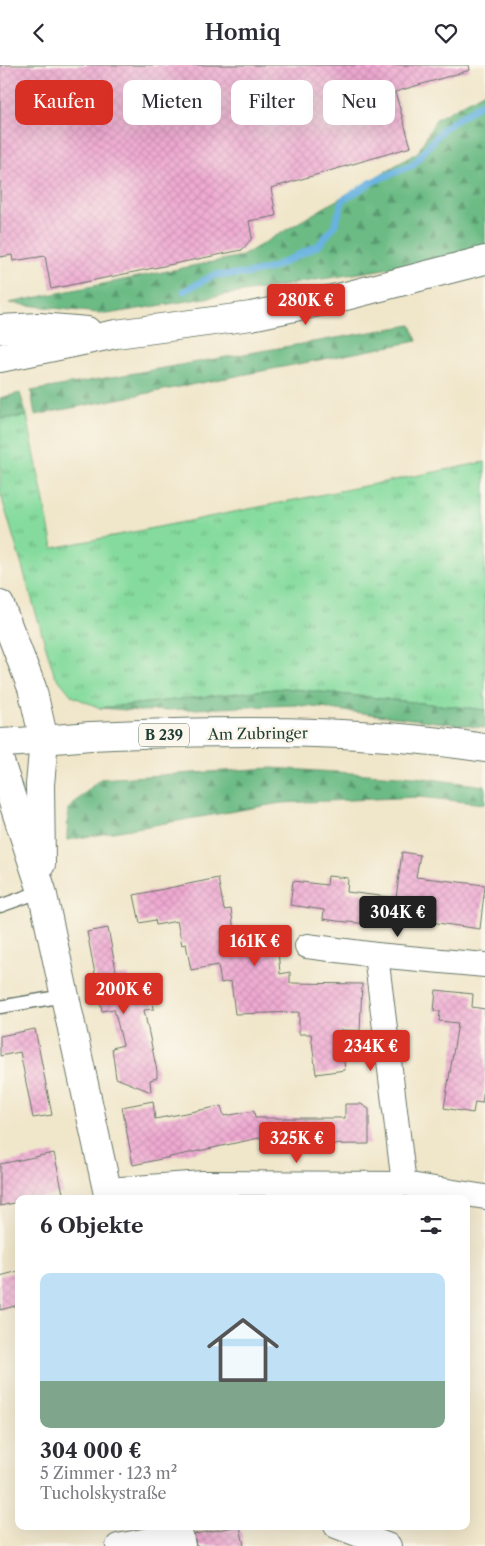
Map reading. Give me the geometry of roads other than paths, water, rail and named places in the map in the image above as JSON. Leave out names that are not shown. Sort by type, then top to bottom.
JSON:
[{"type":"main road","points":[[0,358],[116,333],[270,312],[338,298],[485,260]]},
{"type":"main road","points":[[0,329],[39,327],[116,333]]},
{"type":"main road","points":[[0,605],[32,688],[44,740],[40,785],[42,891]]},
{"type":"main road","name":"Am Zubringer","points":[[0,743],[90,736],[308,732],[453,743],[485,748]]},
{"type":"main road","points":[[0,762],[42,891],[108,1194]]},
{"type":"street","points":[[307,946],[376,955],[485,965]]},
{"type":"street","points":[[376,955],[404,1184]]},
{"type":"street","points":[[108,1194],[204,1183],[404,1184],[485,1197]]},
{"type":"street","points":[[347,1530],[389,1546]]},
{"type":"street","points":[[118,1546],[179,1535]]},
{"type":"lane","points":[[0,906],[42,891]]},
{"type":"lane","points":[[0,1007],[64,996]]},
{"type":"waterway","points":[[184,291],[214,275],[246,274],[272,268],[319,245],[335,225],[343,200],[372,182],[413,165],[443,129],[485,101]]}]
